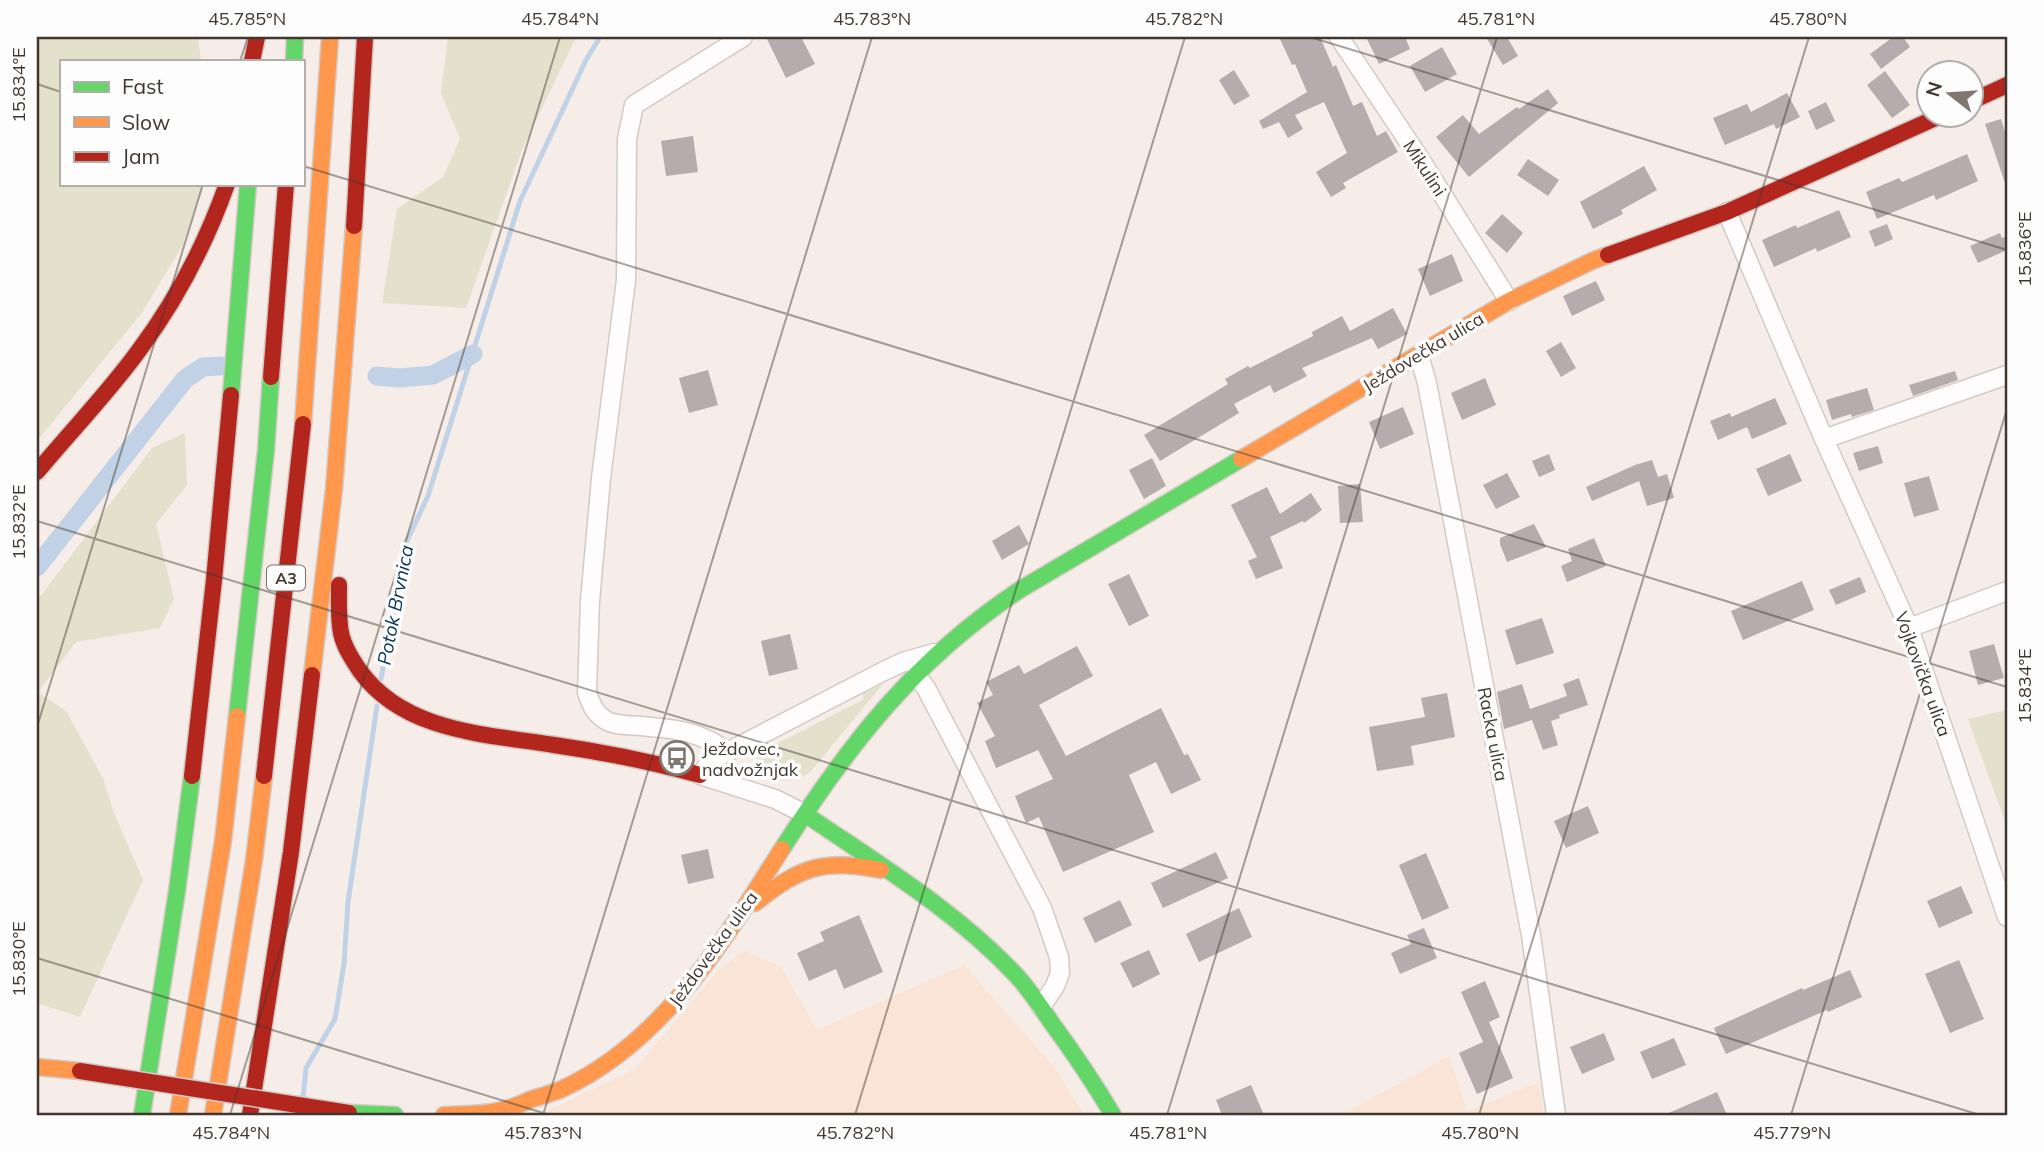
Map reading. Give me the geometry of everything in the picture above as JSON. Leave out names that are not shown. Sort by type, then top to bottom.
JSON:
[{"type":"main road","points":[[254,60],[257,37]]},
{"type":"main road","points":[[294,60],[295,37]]},
{"type":"main road","name":"A3","points":[[213,1115],[254,860],[302,443],[330,37]]},
{"type":"main road","points":[[250,1115],[291,852],[334,489],[353,253],[365,37]]},
{"type":"main road","points":[[1984,96],[2007,85]]},
{"type":"main road","name":"Ježdovečka ulica","points":[[444,1115],[500,1111],[573,1083],[607,1063],[662,1017],[690,985],[738,919],[852,748],[916,675],[977,618],[1021,589],[1509,301],[1592,261],[1727,212],[1914,128]]},
{"type":"main road","points":[[37,472],[139,349],[171,300],[217,216],[226,186]]},
{"type":"main road","points":[[142,1115],[187,818],[229,437],[248,186]]},
{"type":"main road","name":"A3","points":[[178,1115],[225,828],[266,450],[286,186]]},
{"type":"main road","points":[[334,489],[343,520],[339,583],[341,636],[359,671],[371,687],[401,710],[424,720],[454,728],[625,756],[700,775]]},
{"type":"main road","points":[[806,814],[936,904],[984,943],[1018,977],[1041,1007],[1087,1072],[1113,1115]]},
{"type":"main road","points":[[738,919],[768,892],[810,867],[841,863],[889,872]]},
{"type":"main road","points":[[37,1067],[80,1071],[349,1113],[395,1115]]},
{"type":"street","points":[[728,752],[696,733],[618,724],[604,719],[591,705],[587,692],[590,601],[601,478],[626,280],[627,139],[634,105],[743,37]]},
{"type":"street","name":"Mikulini","points":[[1339,37],[1422,162],[1509,301]]},
{"type":"street","name":"Vojkovička ulica","points":[[1727,212],[1824,439],[1909,628],[2007,916]]},
{"type":"street","name":"Racka ulica","points":[[1419,355],[1430,396],[1531,935],[1556,1115]]},
{"type":"street","points":[[1824,439],[2007,375]]},
{"type":"street","points":[[1909,628],[2007,591]]},
{"type":"street","name":"Ježdovečka ulica","points":[[700,775],[712,760],[882,672],[903,662],[939,652]]},
{"type":"street","points":[[916,675],[926,688],[1042,908],[1059,957],[1060,973],[1041,1007]]},
{"type":"street","points":[[700,775],[775,799],[806,814]]},
{"type":"shaded area","points":[[37,37],[198,37],[201,60],[60,60],[60,186],[202,186],[183,245],[141,314],[37,441]]},
{"type":"shaded area","points":[[448,37],[576,37],[522,150],[466,308],[382,303],[397,209],[443,177],[460,139],[441,93]]},
{"type":"shaded area","points":[[185,433],[187,485],[156,524],[174,599],[160,628],[76,642],[38,692],[66,711],[103,778],[114,813],[143,880],[80,1017],[37,1003],[37,601],[152,448]]},
{"type":"shaded area","points":[[883,684],[811,771],[790,780],[767,778],[757,759],[761,746],[767,749],[864,699],[862,694]]},
{"type":"shaded area","points":[[2007,710],[2007,827],[1968,719]]},
{"type":"shaded area","points":[[744,950],[781,967],[817,1030],[964,965],[1055,1068],[1084,1115],[539,1115],[635,1069],[716,973]]},
{"type":"shaded area","points":[[1449,1056],[1467,1111],[1539,1082],[1544,1115],[1341,1115]]},
{"type":"building","points":[[766,37],[801,37],[815,64],[786,78]]},
{"type":"building","points":[[1279,37],[1320,37],[1333,67],[1336,65],[1353,106],[1362,102],[1377,136],[1386,131],[1398,152],[1343,183],[1346,188],[1331,197],[1316,172],[1347,153],[1324,102],[1295,115],[1303,129],[1288,138],[1279,122],[1263,129],[1259,121],[1307,92]]},
{"type":"building","points":[[1366,37],[1405,37],[1410,49],[1379,64]]},
{"type":"building","points":[[1486,37],[1507,37],[1518,56],[1503,65]]},
{"type":"building","points":[[1893,37],[1903,37],[1910,47],[1881,69],[1870,54]]},
{"type":"building","points":[[1442,47],[1457,74],[1425,92],[1410,66]]},
{"type":"building","points":[[1234,70],[1250,96],[1234,105],[1219,80]]},
{"type":"building","points":[[1885,71],[1910,105],[1892,118],[1867,85]]},
{"type":"building","points":[[1548,89],[1558,103],[1469,177],[1436,137],[1463,115],[1479,134]]},
{"type":"building","points":[[1787,93],[1800,117],[1776,129],[1774,124],[1725,145],[1713,118],[1747,104],[1751,112]]},
{"type":"building","points":[[1826,102],[1835,121],[1816,130],[1808,111]]},
{"type":"building","points":[[2001,119],[2007,138],[2007,183],[1985,124]]},
{"type":"building","points":[[693,136],[698,172],[666,176],[661,141]]},
{"type":"building","points":[[1967,154],[1978,181],[1936,200],[1934,195],[1877,219],[1866,192],[1899,178],[1902,182]]},
{"type":"building","points":[[1528,159],[1559,180],[1548,196],[1517,175]]},
{"type":"building","points":[[1644,166],[1657,190],[1621,210],[1623,214],[1593,229],[1580,202]]},
{"type":"building","points":[[1839,210],[1851,237],[1817,252],[1816,248],[1774,267],[1762,240]]},
{"type":"building","points":[[1502,214],[1523,233],[1507,253],[1485,233]]},
{"type":"building","points":[[1887,224],[1893,239],[1875,247],[1869,231]]},
{"type":"building","points":[[2000,233],[2002,238],[2007,236],[2007,250],[1978,263],[1970,246]]},
{"type":"building","points":[[1452,254],[1463,281],[1430,296],[1418,269]]},
{"type":"building","points":[[1596,281],[1605,300],[1572,316],[1563,296]]},
{"type":"building","points":[[1393,308],[1407,334],[1378,349],[1372,338],[1302,368],[1307,376],[1274,393],[1270,385],[1234,404],[1239,413],[1160,461],[1144,435],[1228,384],[1225,379],[1313,336],[1312,332],[1342,316],[1350,331]]},
{"type":"building","points":[[1561,342],[1576,368],[1561,377],[1546,351]]},
{"type":"building","points":[[708,370],[718,405],[689,413],[679,378]]},
{"type":"building","points":[[1955,371],[1958,380],[1913,396],[1909,385]]},
{"type":"building","points":[[1485,378],[1496,405],[1462,420],[1451,393]]},
{"type":"building","points":[[1867,388],[1874,410],[1832,420],[1826,400]]},
{"type":"building","points":[[1775,398],[1787,424],[1752,439],[1747,427],[1718,440],[1710,421],[1730,413],[1731,417]]},
{"type":"building","points":[[1403,407],[1414,434],[1380,449],[1369,422]]},
{"type":"building","points":[[1878,446],[1883,463],[1859,471],[1853,453]]},
{"type":"building","points":[[1549,454],[1555,470],[1539,477],[1532,461]]},
{"type":"building","points":[[1790,454],[1802,481],[1768,496],[1756,469]]},
{"type":"building","points":[[1152,458],[1166,486],[1144,499],[1129,470]]},
{"type":"building","points":[[1652,460],[1658,477],[1667,474],[1674,498],[1647,506],[1639,481],[1592,501],[1586,487]]},
{"type":"building","points":[[1507,473],[1520,497],[1496,509],[1483,485]]},
{"type":"building","points":[[1929,476],[1939,510],[1914,517],[1904,483]]},
{"type":"building","points":[[1360,484],[1363,522],[1340,523],[1338,486]]},
{"type":"building","points":[[1267,487],[1280,514],[1311,493],[1322,510],[1304,523],[1303,521],[1270,537],[1283,568],[1256,579],[1248,561],[1257,557],[1231,505]]},
{"type":"building","points":[[1534,524],[1546,547],[1507,562],[1500,538]]},
{"type":"building","points":[[1019,525],[1029,544],[1002,560],[992,541]]},
{"type":"building","points":[[1594,538],[1606,566],[1567,582],[1561,566],[1572,561],[1568,549]]},
{"type":"building","points":[[1129,574],[1149,616],[1129,626],[1108,584]]},
{"type":"building","points":[[1860,577],[1866,592],[1836,605],[1829,590]]},
{"type":"building","points":[[1802,581],[1814,610],[1743,640],[1731,611]]},
{"type":"building","points":[[1542,618],[1554,653],[1516,665],[1505,630]]},
{"type":"building","points":[[790,634],[798,669],[769,676],[761,641]]},
{"type":"building","points":[[1994,644],[2004,678],[1978,685],[1969,651]]},
{"type":"building","points":[[1077,646],[1093,676],[1039,705],[1066,756],[1161,708],[1184,755],[1188,754],[1201,780],[1171,794],[1156,762],[1129,775],[1154,832],[1063,872],[1039,817],[1026,823],[1015,796],[1053,779],[1038,750],[996,768],[985,741],[995,736],[977,703],[993,695],[986,682],[1019,665],[1024,674]]},
{"type":"building","points":[[1579,678],[1588,705],[1559,715],[1560,718],[1551,721],[1558,745],[1543,750],[1532,720],[1504,729],[1497,692],[1522,684],[1530,709],[1567,696],[1563,684]]},
{"type":"building","points":[[1447,693],[1455,737],[1411,746],[1414,765],[1377,771],[1369,727],[1425,717],[1421,698]]},
{"type":"building","points":[[1588,806],[1599,833],[1566,848],[1554,821]]},
{"type":"building","points":[[708,849],[714,878],[688,884],[681,855]]},
{"type":"building","points":[[1216,852],[1228,878],[1163,908],[1151,883]]},
{"type":"building","points":[[1426,853],[1449,908],[1422,920],[1399,865]]},
{"type":"building","points":[[1961,886],[1973,913],[1939,928],[1927,901]]},
{"type":"building","points":[[1120,900],[1132,925],[1095,943],[1083,918]]},
{"type":"building","points":[[1239,908],[1252,937],[1199,962],[1186,934]]},
{"type":"building","points":[[859,915],[883,972],[844,989],[836,969],[809,981],[797,953],[824,941],[820,932]]},
{"type":"building","points":[[1424,928],[1437,958],[1400,974],[1391,953],[1411,944],[1407,935]]},
{"type":"building","points":[[1149,950],[1160,974],[1133,988],[1120,963]]},
{"type":"building","points":[[1959,960],[1984,1019],[1950,1033],[1925,974]]},
{"type":"building","points":[[1850,970],[1862,997],[1726,1054],[1714,1028],[1802,988],[1803,990]]},
{"type":"building","points":[[1485,981],[1500,1017],[1489,1022],[1513,1078],[1477,1094],[1459,1053],[1483,1042],[1461,992]]},
{"type":"building","points":[[1604,1033],[1615,1060],[1582,1074],[1570,1047]]},
{"type":"building","points":[[1674,1038],[1686,1065],[1652,1079],[1640,1052]]},
{"type":"building","points":[[1251,1085],[1264,1115],[1222,1115],[1216,1100]]},
{"type":"building","points":[[1717,1092],[1727,1115],[1664,1115]]},
{"type":"waterway","name":"Potok Brvnica","points":[[381,679],[405,545],[428,496],[520,201],[586,60],[600,37]]},
{"type":"waterway","points":[[377,376],[400,378],[433,375],[473,354]]},
{"type":"waterway","points":[[37,567],[185,379],[203,367],[220,366]]},
{"type":"waterway","name":"Potok Brvnica","points":[[303,1098],[306,1068],[335,1019],[344,964],[348,902],[377,706]]},
{"type":"traffic: fast","points":[[294,60],[295,37]]},
{"type":"traffic: fast","points":[[231,395],[248,186]]},
{"type":"traffic: fast","points":[[237,716],[266,450],[271,377]]},
{"type":"traffic: fast","points":[[782,849],[859,739],[916,674],[948,644],[1021,589],[1241,459]]},
{"type":"traffic: fast","points":[[142,1115],[192,776]]},
{"type":"traffic: fast","points":[[805,814],[915,889],[992,951],[1030,992],[1113,1115]]},
{"type":"traffic: fast","points":[[349,1113],[395,1115]]},
{"type":"traffic: slow","points":[[303,424],[330,37]]},
{"type":"traffic: slow","points":[[312,675],[334,489],[354,226]]},
{"type":"traffic: slow","points":[[1241,459],[1509,301],[1608,255]]},
{"type":"traffic: slow","points":[[178,1115],[223,841],[237,716]]},
{"type":"traffic: slow","points":[[213,1115],[254,860],[264,776]]},
{"type":"traffic: slow","points":[[444,1115],[501,1110],[555,1092],[598,1069],[631,1044],[661,1016],[714,953],[782,849]]},
{"type":"traffic: slow","points":[[755,903],[786,881],[814,868],[843,865],[881,870]]},
{"type":"traffic: slow","points":[[37,1067],[80,1071]]},
{"type":"traffic: jam","points":[[252,60],[257,37]]},
{"type":"traffic: jam","points":[[354,226],[365,37]]},
{"type":"traffic: jam","points":[[1984,96],[2007,85]]},
{"type":"traffic: jam","points":[[1608,255],[1727,212],[1914,128]]},
{"type":"traffic: jam","points":[[37,472],[116,381],[154,330],[190,270],[226,186]]},
{"type":"traffic: jam","points":[[271,377],[286,186]]},
{"type":"traffic: jam","points":[[192,776],[231,395]]},
{"type":"traffic: jam","points":[[264,776],[303,424]]},
{"type":"traffic: jam","points":[[339,585],[340,627],[346,648],[360,671],[378,691],[399,707],[448,727],[474,733],[609,754],[700,775]]},
{"type":"traffic: jam","points":[[250,1115],[291,852],[312,675]]},
{"type":"traffic: jam","points":[[80,1071],[349,1113]]},
{"type":"place","name":"Ježdovec, nadvožnjak","points":[[677,758]]}]
